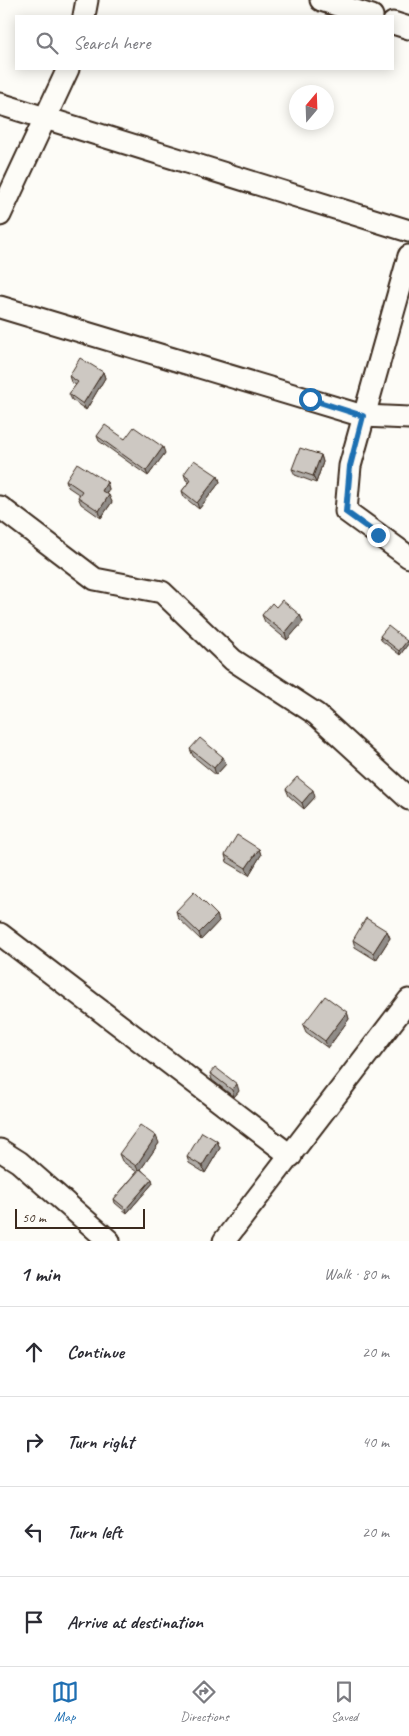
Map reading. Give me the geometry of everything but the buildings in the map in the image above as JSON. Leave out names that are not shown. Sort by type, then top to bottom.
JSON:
[{"type":"street","points":[[84,15],[87,0]]},
{"type":"street","points":[[321,0],[369,15]]},
{"type":"street","points":[[394,23],[409,28]]},
{"type":"street","points":[[0,215],[68,70]]},
{"type":"street","points":[[0,104],[47,117],[409,231]]},
{"type":"street","points":[[409,256],[350,466],[346,512],[409,556]]},
{"type":"street","points":[[0,307],[363,416],[409,418]]},
{"type":"street","points":[[0,507],[96,579],[162,592],[233,660],[316,714],[409,799]]},
{"type":"street","points":[[0,934],[291,1156]]},
{"type":"street","points":[[224,1241],[409,1000]]},
{"type":"street","points":[[0,1150],[19,1162],[109,1241]]},
{"type":"route","points":[[310,399],[363,416],[350,466],[346,512],[378,535]]}]
